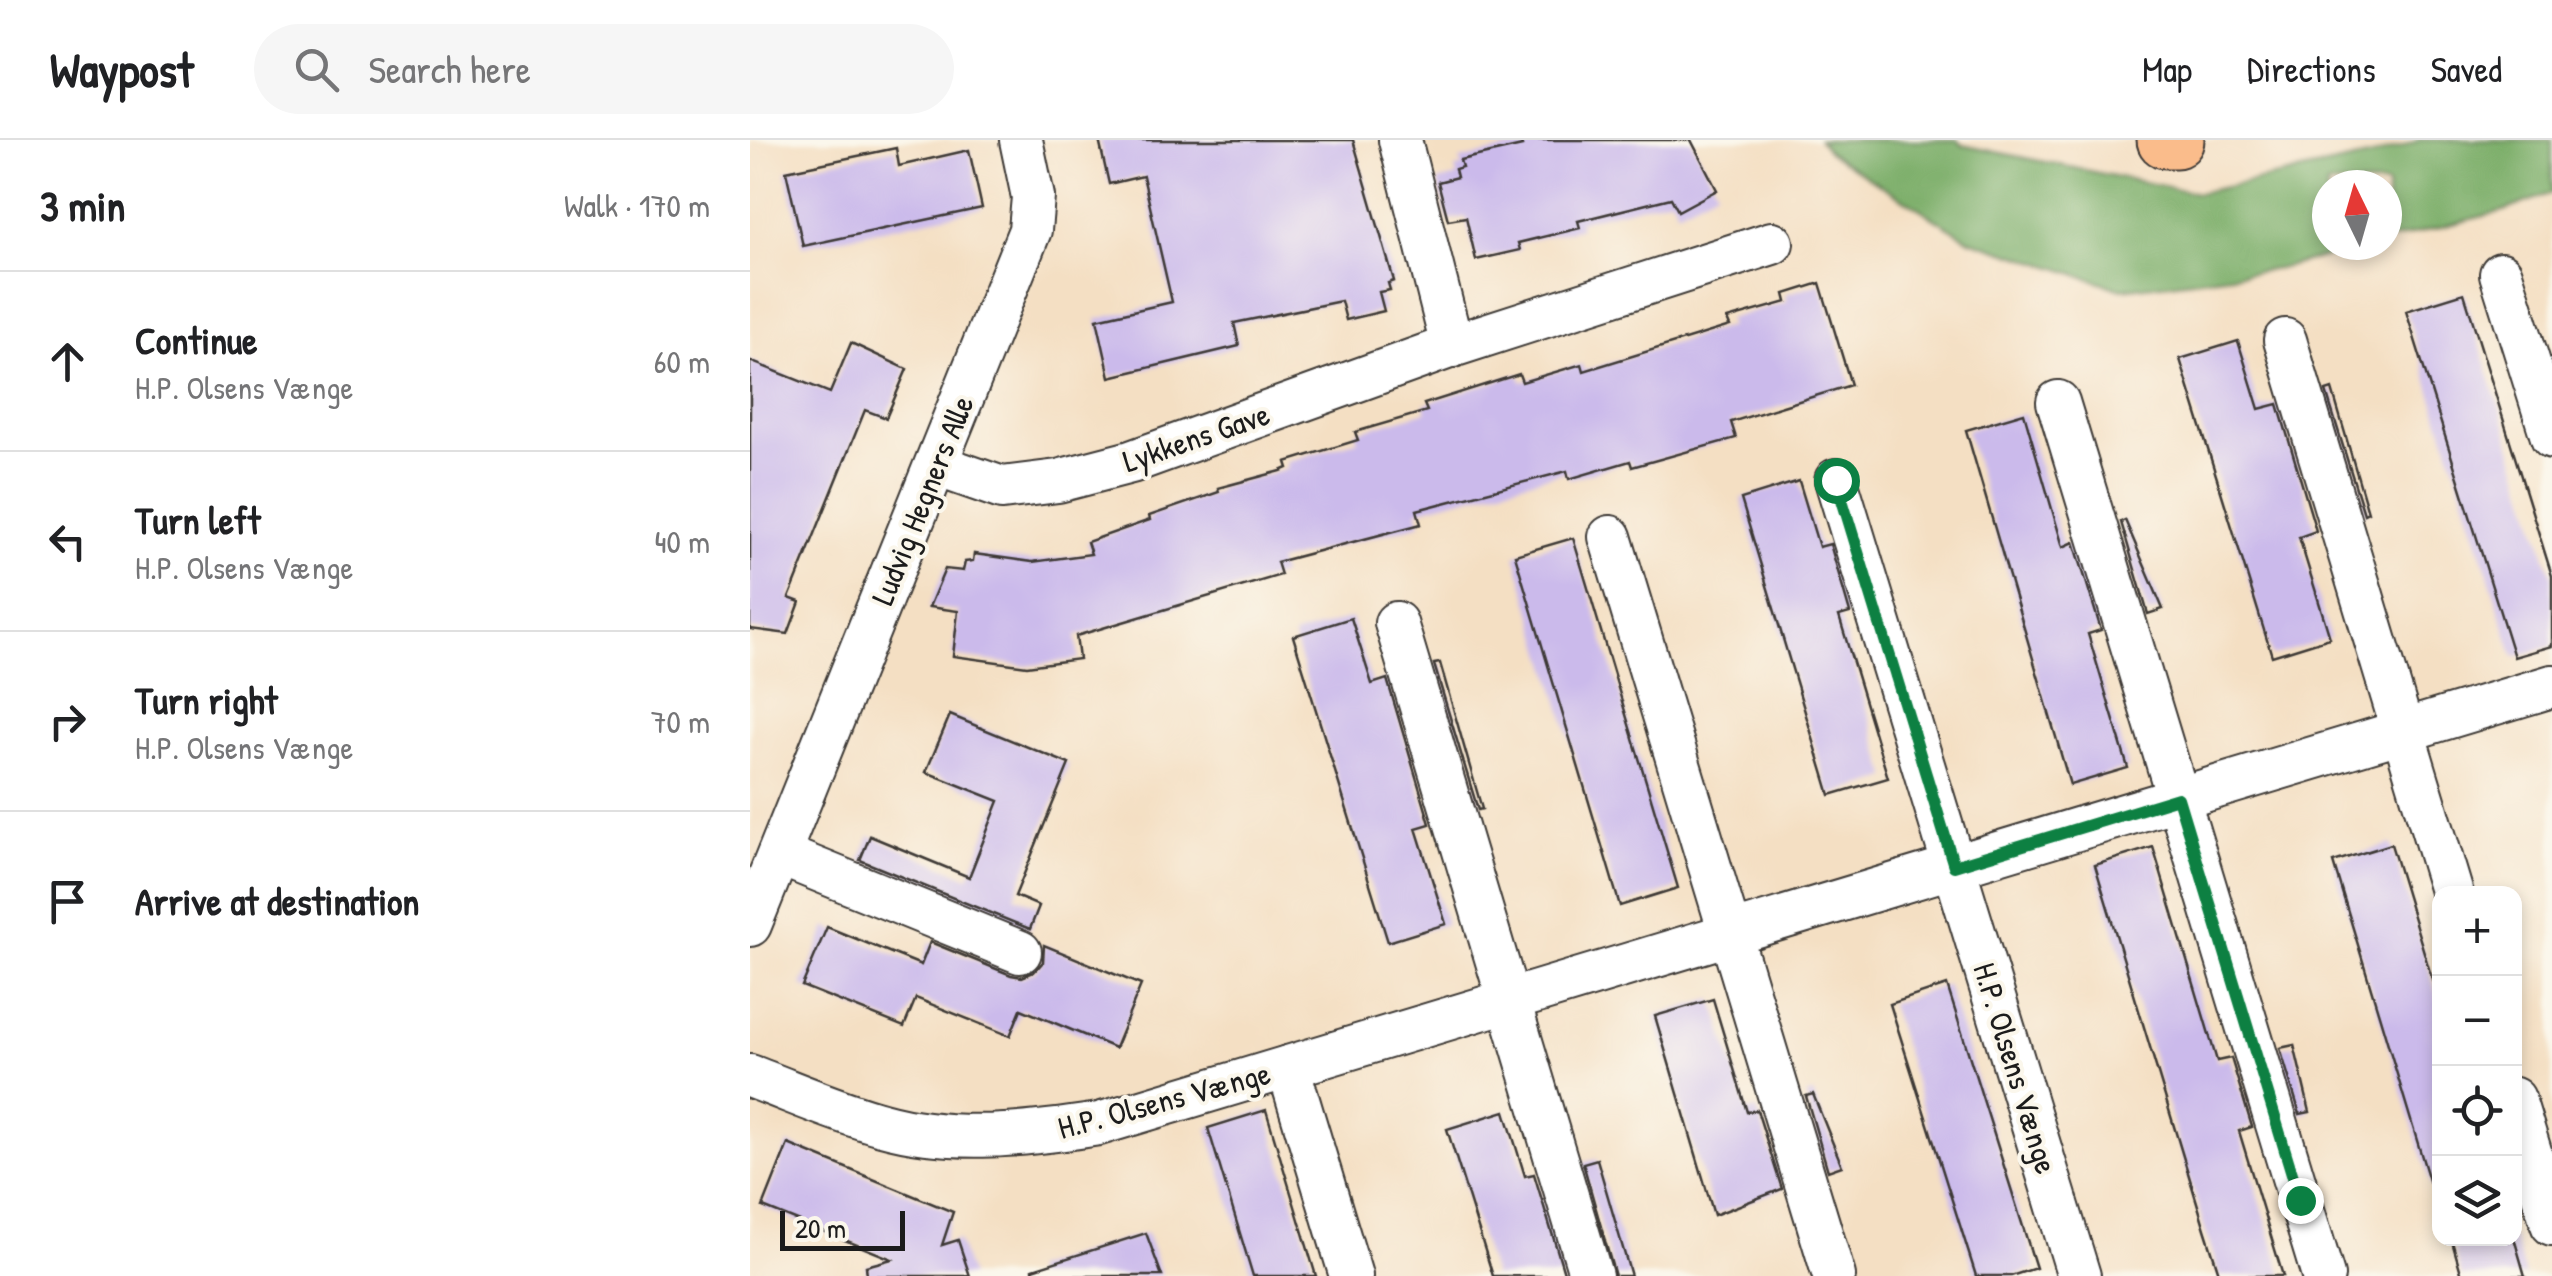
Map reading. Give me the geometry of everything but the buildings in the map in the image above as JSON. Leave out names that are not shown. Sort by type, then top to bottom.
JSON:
[{"type":"highway","points":[[2165,140],[2176,140]]},
{"type":"street","name":"Ludvig Hegners Alle","points":[[750,925],[1030,230],[1033,197],[1020,140]]},
{"type":"street","points":[[1400,140],[1452,346]]},
{"type":"street","name":"Lykkens Gave","points":[[936,466],[1002,488],[1058,482],[1131,462],[1452,346],[1772,242]]},
{"type":"street","points":[[2501,274],[2552,437]]},
{"type":"street","points":[[2285,340],[2450,886]]},
{"type":"street","points":[[2058,402],[2324,1276]]},
{"type":"street","name":"H.P. Olsens Vænge","points":[[1836,480],[2078,1272]]},
{"type":"street","points":[[1610,537],[1834,1276]]},
{"type":"street","points":[[1396,623],[1591,1276]]},
{"type":"street","name":"H.P. Olsens Vænge","points":[[750,1076],[883,1125],[948,1134],[1018,1137],[1099,1124],[2552,686]]},
{"type":"street","points":[[779,854],[1020,952]]},
{"type":"street","name":"H.P. Olsens Vænge","points":[[1288,1067],[1351,1276]]},
{"type":"street","points":[[2522,1123],[2552,1224]]},
{"type":"green space","points":[[1819,140],[1957,140],[1962,145],[2197,193],[2373,156],[2420,140],[2552,140],[2552,193],[2503,211],[2402,237],[2402,170],[2312,170],[2312,260],[2278,269],[2122,289],[1970,240],[1828,152]]},
{"type":"route","points":[[1836,480],[1954,866],[2178,798],[2300,1200]]}]
